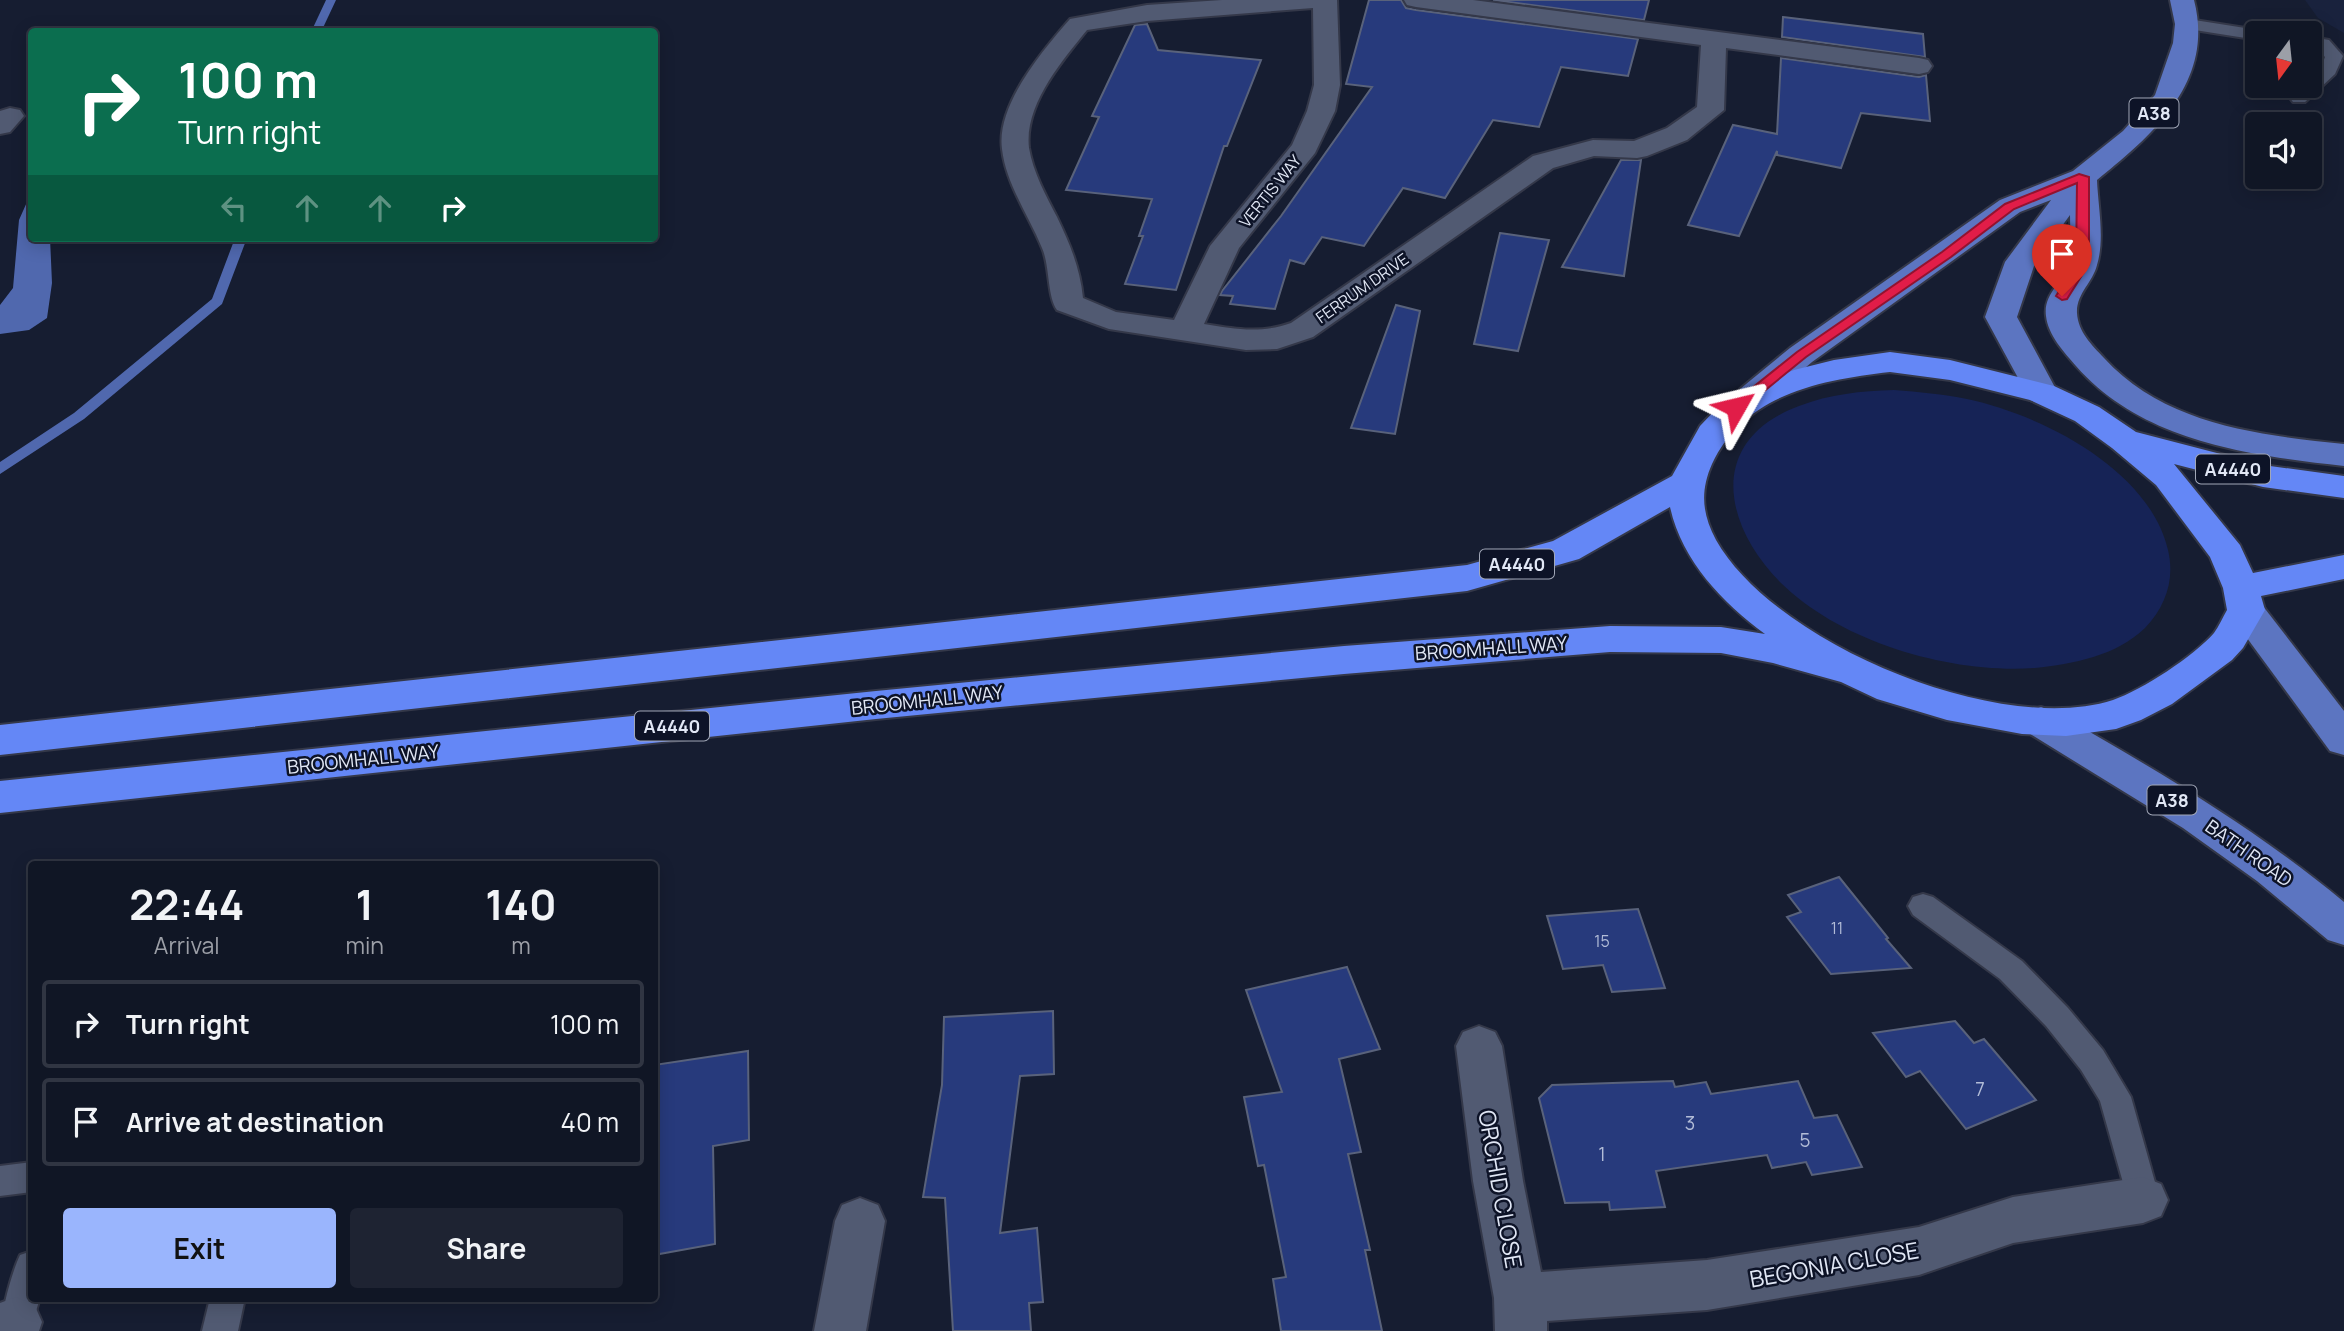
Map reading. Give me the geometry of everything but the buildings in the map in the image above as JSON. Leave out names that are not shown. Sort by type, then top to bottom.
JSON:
[{"type":"highway","points":[[1890,362],[1950,370],[2042,393],[2087,414],[2124,440],[2168,477],[2227,554],[2244,599],[2226,643],[2180,681],[2119,713],[2040,722],[1916,698],[1852,671],[1797,638],[1753,607],[1701,546],[1689,514],[1686,483],[1699,454],[1717,426],[1752,397],[1832,369],[1890,362]]},
{"type":"highway","name":"A4440","points":[[2124,440],[2263,477],[2344,487]]},
{"type":"highway","name":"A4440","points":[[0,740],[1466,578],[1566,550],[1686,483]]},
{"type":"highway","points":[[2244,599],[2344,567]]},
{"type":"highway","name":"BROOMHALL WAY","points":[[0,797],[904,702],[1369,658],[1596,640],[1721,640],[1773,649],[1852,671]]},
{"type":"main road","name":"A38","points":[[2042,393],[2001,317],[2020,262],[2083,177],[2133,137],[2168,97],[2186,43],[2185,12]]},
{"type":"main road","name":"A38","points":[[1752,397],[1801,355],[2010,206],[2083,177]]},
{"type":"main road","points":[[2083,177],[2083,264],[2062,296],[2064,327],[2095,371],[2125,395],[2174,421],[2282,449],[2344,455]]},
{"type":"main road","points":[[2244,599],[2344,740]]},
{"type":"main road","name":"BATH ROAD","points":[[2040,722],[2152,786],[2298,887],[2344,927]]},
{"type":"street","name":"FERRUM DRIVE","points":[[1325,0],[1227,4],[1079,24],[1059,48],[1024,105],[1015,137],[1019,162],[1063,262],[1069,303],[1109,320],[1245,340],[1277,339],[1302,330],[1543,162],[1593,148],[1637,150],[1677,134],[1710,110],[1714,39]]},
{"type":"street","name":"VERTIS WAY","points":[[1185,331],[1225,246],[1305,148],[1321,111],[1327,85],[1325,0]]},
{"type":"street","points":[[1416,0],[1919,66]]},
{"type":"street","name":"ORCHID CLOSE","points":[[1479,1046],[1498,1181],[1521,1314]]},
{"type":"street","name":"BEGONIA CLOSE","points":[[1521,1314],[1919,1251],[2013,1220],[2143,1200]]},
{"type":"street","points":[[840,1331],[860,1221]]},
{"type":"lane","points":[[2185,12],[2245,31]]},
{"type":"lane","points":[[2322,44],[2344,46]]},
{"type":"lane","points":[[2322,47],[2334,56],[2329,70],[2322,77]]},
{"type":"lane","points":[[1923,906],[2011,970],[2057,1017],[2092,1060],[2115,1097],[2143,1200]]},
{"type":"lane","points":[[0,1181],[28,1178]]},
{"type":"lane","points":[[15,1326],[28,1281]]},
{"type":"lane","points":[[220,1331],[227,1302]]},
{"type":"shaded area","points":[[2305,0],[2344,0],[2344,33],[2318,18]]},
{"type":"shaded area","points":[[28,200],[28,242],[50,242],[52,283],[47,318],[29,330],[0,334],[0,305],[13,288],[19,220]]},
{"type":"shaded area","points":[[1894,390],[1967,399],[2027,418],[2059,432],[2116,471],[2139,494],[2157,521],[2168,550],[2170,571],[2167,592],[2158,611],[2145,628],[2121,646],[2079,661],[2035,668],[1969,666],[1934,660],[1866,638],[1806,604],[1781,583],[1761,560],[1746,536],[1737,511],[1733,486],[1737,462],[1749,440],[1769,421],[1799,406],[1846,394]]},
{"type":"waterway","points":[[318,28],[331,0]]},
{"type":"waterway","points":[[0,469],[79,416],[218,301],[240,242]]},
{"type":"route","points":[[1736,407],[1752,397],[1801,355],[2010,206],[2083,177],[2083,264],[2062,296]]}]
